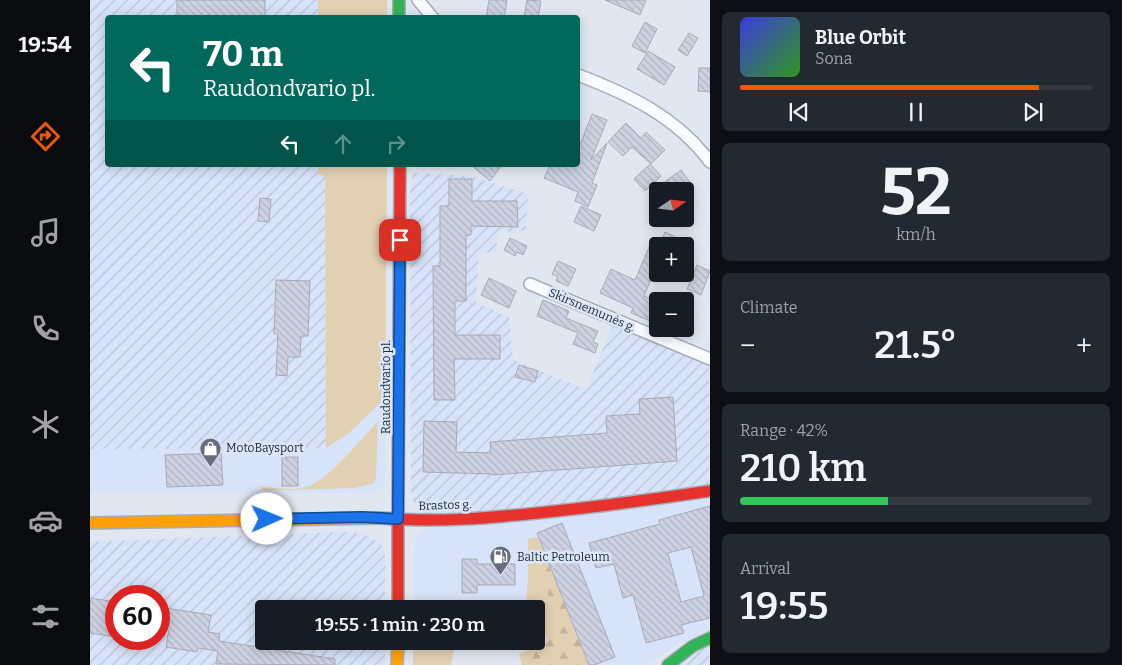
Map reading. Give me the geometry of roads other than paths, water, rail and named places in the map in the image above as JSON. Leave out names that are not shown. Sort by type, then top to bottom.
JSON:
[{"type":"main road","points":[[399,0],[399,15]]},
{"type":"main road","name":"Raudondvario pl.","points":[[398,600],[400,167]]},
{"type":"main road","name":"Brastos g.","points":[[90,523],[329,518],[398,519],[423,522],[609,506],[710,492]]},
{"type":"main road","points":[[668,665],[688,648],[701,640],[710,638]]},
{"type":"main road","points":[[397,665],[398,650]]},
{"type":"street","points":[[418,0],[430,15]]},
{"type":"street","points":[[580,76],[607,86],[647,106],[670,121],[708,156]]},
{"type":"street","name":"Skirsnemunės g.","points":[[530,284],[710,359]]},
{"type":"place","name":"MotoBaysport","points":[[210,467]]},
{"type":"place","name":"Baltic Petroleum","points":[[501,576]]}]
